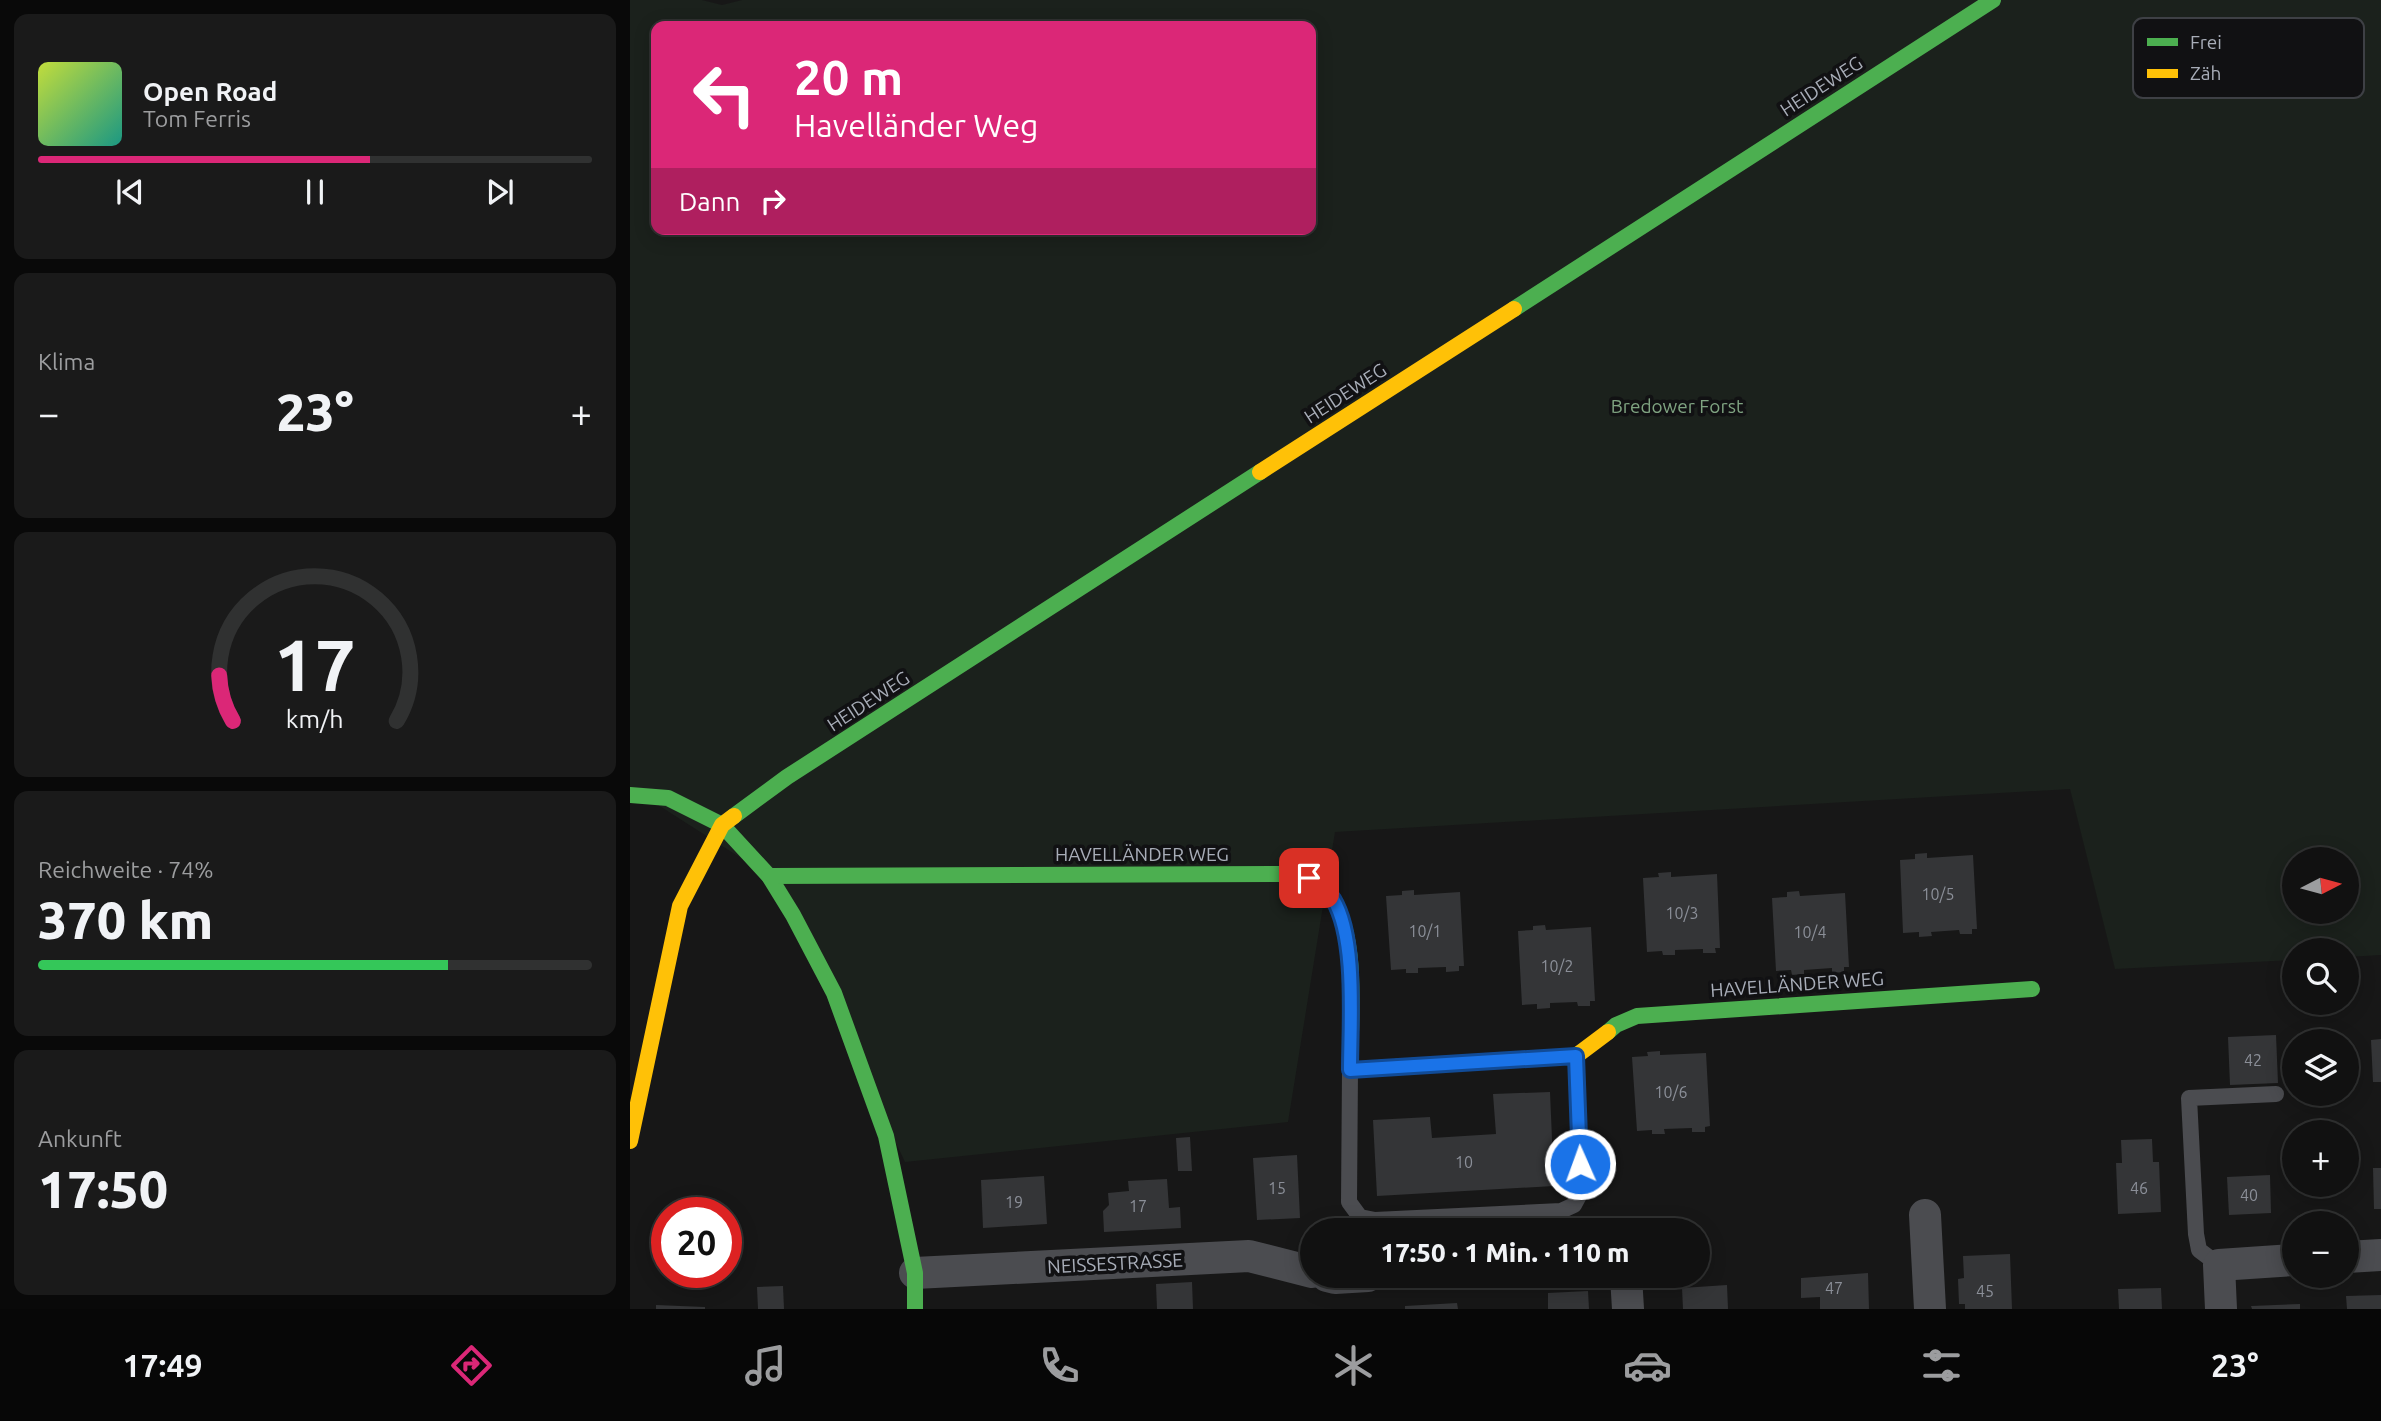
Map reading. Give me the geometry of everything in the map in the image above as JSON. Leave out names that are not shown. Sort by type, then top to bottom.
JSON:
[{"type":"street","name":"HEIDEWEG","points":[[722,825],[787,778],[1993,0]]},
{"type":"street","points":[[630,795],[668,798],[722,825],[769,876],[793,915],[834,993],[886,1136],[915,1273],[915,1309]]},
{"type":"street","points":[[630,1140],[680,906],[722,825]]},
{"type":"street","name":"HAVELLÄNDER WEG","points":[[769,876],[1286,874],[1309,878],[1333,898],[1343,922],[1348,951],[1350,1070]]},
{"type":"street","name":"HAVELLÄNDER WEG","points":[[1576,1056],[1616,1025],[1637,1016],[2032,989]]},
{"type":"street","points":[[1350,1070],[1576,1056]]},
{"type":"street","points":[[1925,1215],[1930,1309]]},
{"type":"street","points":[[2359,1256],[2381,1255]]},
{"type":"street","name":"NEISSESTRASSE","points":[[915,1273],[1249,1256],[1300,1269]]},
{"type":"street","points":[[2221,1309],[2219,1265],[2282,1261]]},
{"type":"street","points":[[1627,1288],[1628,1309]]},
{"type":"lane","name":"HAVELLÄNDER WEG","points":[[1350,1070],[1349,1202],[1360,1217],[1376,1220],[1561,1211],[1574,1205],[1581,1192],[1576,1056]]},
{"type":"lane","points":[[2219,1265],[2199,1250],[2196,1234],[2189,1098],[2276,1094]]},
{"type":"green space","name":"Bredower Forst","points":[[630,0],[702,0],[722,5],[742,0],[2381,0],[2381,955],[2359,956],[2359,938],[2282,938],[2282,961],[2115,969],[2070,789],[1335,832],[1288,1122],[905,1162],[769,876],[630,787]]},
{"type":"building","points":[[1927,853],[1927,858],[1973,855],[1977,929],[1972,929],[1972,934],[1960,934],[1959,930],[1931,932],[1932,936],[1919,937],[1919,932],[1903,933],[1900,860],[1915,859],[1915,854]]},
{"type":"building","points":[[1671,872],[1671,877],[1717,874],[1720,948],[1715,948],[1716,953],[1703,953],[1703,949],[1675,950],[1675,955],[1663,955],[1662,951],[1647,952],[1643,878],[1659,877],[1658,873]]},
{"type":"building","points":[[1414,890],[1414,895],[1460,892],[1464,966],[1459,966],[1459,971],[1446,972],[1446,967],[1418,968],[1418,973],[1406,973],[1406,969],[1391,970],[1386,896],[1402,895],[1402,891]]},
{"type":"building","points":[[1799,891],[1800,896],[1845,893],[1849,967],[1844,967],[1844,972],[1832,973],[1832,968],[1804,970],[1804,974],[1792,975],[1791,970],[1776,971],[1772,898],[1787,897],[1787,892]]},
{"type":"building","points":[[1545,925],[1546,930],[1591,927],[1595,1001],[1590,1001],[1590,1006],[1578,1006],[1577,1002],[1550,1003],[1550,1008],[1537,1009],[1537,1004],[1522,1005],[1518,931],[1533,930],[1533,926]]},
{"type":"building","points":[[2276,1035],[2278,1083],[2230,1085],[2228,1037]]},
{"type":"building","points":[[2381,1039],[2381,1082],[2373,1082],[2371,1040]]},
{"type":"building","points":[[1660,1051],[1660,1055],[1706,1053],[1710,1126],[1705,1127],[1705,1132],[1692,1132],[1692,1128],[1664,1129],[1665,1134],[1652,1134],[1652,1130],[1637,1131],[1632,1057],[1648,1056],[1647,1052]]},
{"type":"building","points":[[1550,1092],[1554,1186],[1377,1196],[1373,1120],[1430,1117],[1432,1138],[1496,1134],[1493,1094]]},
{"type":"building","points":[[1190,1137],[1192,1171],[1178,1171],[1176,1138]]},
{"type":"building","points":[[2152,1139],[2153,1162],[2159,1162],[2161,1212],[2118,1214],[2116,1163],[2122,1163],[2121,1140]]},
{"type":"building","points":[[1297,1155],[1300,1218],[1257,1220],[1253,1158]]},
{"type":"building","points":[[2373,1168],[2381,1168],[2381,1209],[2374,1209]]},
{"type":"building","points":[[2270,1175],[2271,1213],[2229,1215],[2227,1177]]},
{"type":"building","points":[[1044,1176],[1047,1224],[983,1228],[981,1180]]},
{"type":"building","points":[[1167,1179],[1169,1208],[1180,1207],[1181,1228],[1104,1232],[1103,1211],[1109,1205],[1108,1193],[1129,1191],[1128,1181]]},
{"type":"building","points":[[2010,1254],[2012,1309],[1965,1309],[1965,1304],[1959,1304],[1958,1279],[1964,1278],[1963,1256]]},
{"type":"building","points":[[1868,1273],[1869,1309],[1820,1309],[1820,1297],[1801,1298],[1801,1278]]},
{"type":"building","points":[[1192,1282],[1193,1309],[1157,1309],[1156,1284]]},
{"type":"building","points":[[1727,1285],[1728,1309],[1683,1309],[1682,1288]]},
{"type":"building","points":[[783,1286],[784,1309],[758,1309],[757,1287]]},
{"type":"building","points":[[2161,1288],[2162,1309],[2119,1309],[2118,1289]]},
{"type":"building","points":[[1588,1291],[1589,1309],[1548,1309],[1548,1293]]},
{"type":"building","points":[[2381,1295],[2381,1309],[2347,1309],[2346,1296]]},
{"type":"building","points":[[1457,1303],[1458,1309],[1405,1309],[1405,1306]]},
{"type":"building","points":[[2300,1304],[2300,1309],[2252,1309],[2251,1306]]},
{"type":"building","points":[[656,1305],[705,1307],[705,1309],[656,1309]]},
{"type":"traffic: fast","points":[[1514,309],[1993,0]]},
{"type":"traffic: fast","points":[[734,816],[787,777],[1260,472]]},
{"type":"traffic: fast","points":[[630,795],[668,798],[722,825],[769,876],[793,915],[834,993],[886,1136],[915,1273],[915,1309]]},
{"type":"traffic: fast","points":[[769,876],[1300,876],[1322,886],[1335,902],[1343,923],[1351,973],[1350,1070],[1378,1068]]},
{"type":"traffic: fast","points":[[1608,1032],[1616,1025],[1637,1016],[2032,989]]},
{"type":"traffic: slow","points":[[1260,472],[1514,309]]},
{"type":"traffic: slow","points":[[630,1141],[680,906],[722,825],[734,816]]},
{"type":"traffic: slow","points":[[1378,1068],[1576,1056],[1608,1032]]},
{"type":"route","points":[[1309,878],[1333,898],[1343,922],[1348,951],[1350,1070],[1576,1056],[1580,1164]]}]
